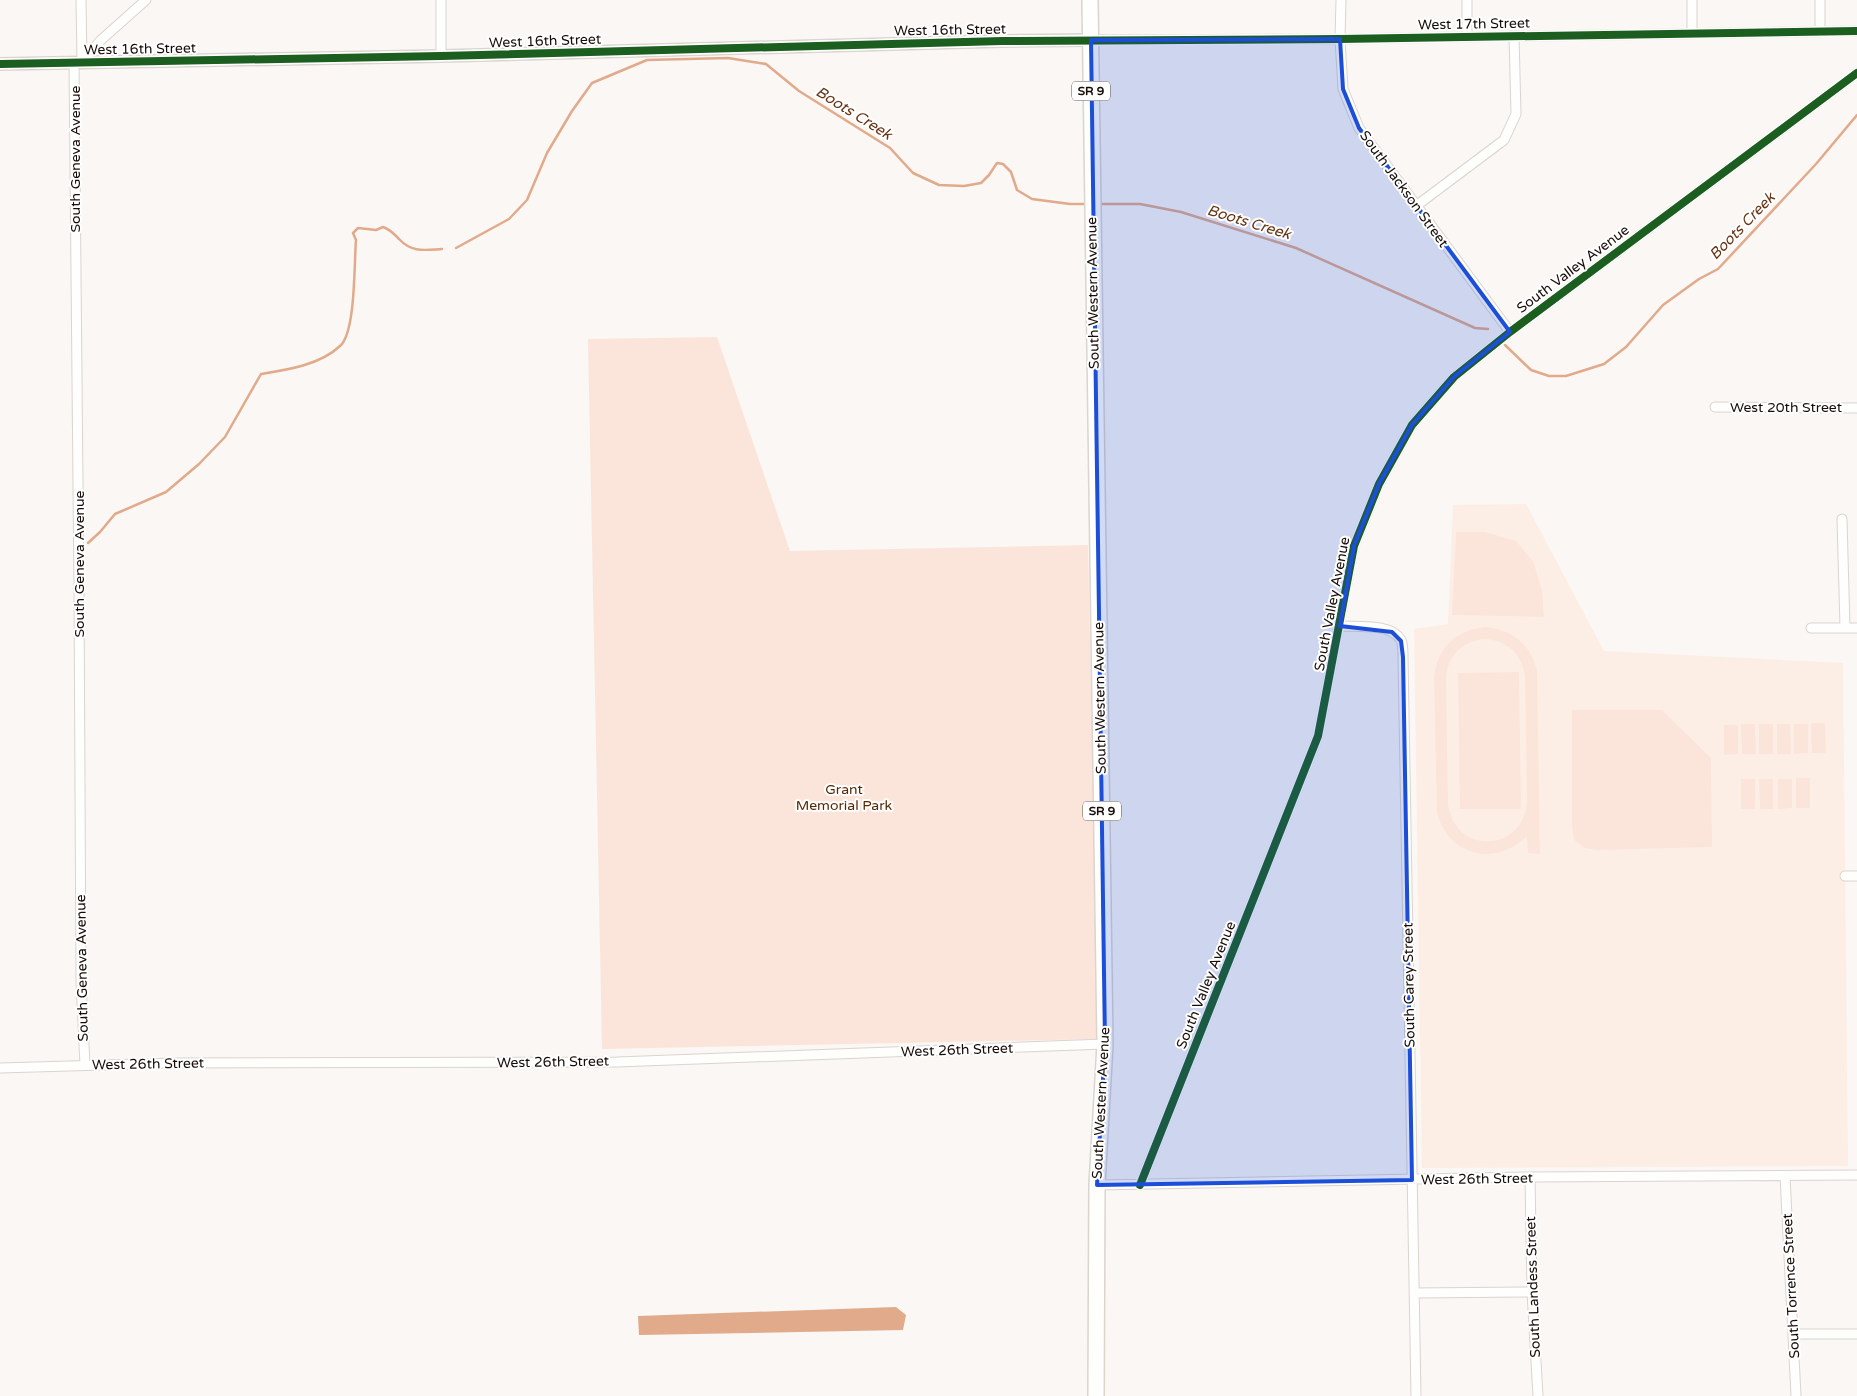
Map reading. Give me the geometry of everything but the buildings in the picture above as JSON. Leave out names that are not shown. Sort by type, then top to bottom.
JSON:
[{"type":"highway","name":"South Western Avenue","points":[[1090,0],[1105,1044],[1098,1185],[1096,1396]]},
{"type":"street","name":"South Geneva Avenue","points":[[80,0],[78,62],[81,982],[85,1065]]},
{"type":"street","points":[[78,62],[146,0]]},
{"type":"street","points":[[441,0],[441,56]]},
{"type":"street","name":"South Jackson Street","points":[[1341,0],[1340,39],[1343,89],[1359,128],[1510,332]]},
{"type":"street","points":[[1467,0],[1467,36]]},
{"type":"street","points":[[1692,0],[1692,33]]},
{"type":"street","points":[[1820,0],[1820,32]]},
{"type":"street","name":"West 17th Street","points":[[1091,40],[1340,39],[1857,31]]},
{"type":"street","points":[[1416,206],[1504,140],[1516,114],[1514,35]]},
{"type":"street","name":"West 16th Street","points":[[0,64],[441,56],[1091,40]]},
{"type":"street","name":"South Valley Avenue","points":[[1140,1185],[1318,736],[1354,546],[1379,484],[1412,425],[1454,377],[1510,332],[1857,72]]},
{"type":"street","name":"West 20th Street","points":[[1714,407],[1857,408]]},
{"type":"street","points":[[1842,519],[1845,628]]},
{"type":"street","name":"South Carey Street","points":[[1340,626],[1377,627],[1392,632],[1401,641],[1404,656],[1416,1396]]},
{"type":"street","points":[[1811,628],[1857,628]]},
{"type":"street","points":[[1845,876],[1857,876]]},
{"type":"street","name":"West 26th Street","points":[[0,1068],[85,1065],[617,1062],[1105,1044]]},
{"type":"street","name":"West 26th Street","points":[[1098,1185],[1530,1177],[1857,1175]]},
{"type":"street","name":"South Torrence Street","points":[[1785,1176],[1796,1396]]},
{"type":"street","name":"South Landess Street","points":[[1530,1177],[1532,1292],[1538,1396]]},
{"type":"street","points":[[1414,1293],[1532,1292]]},
{"type":"street","points":[[1794,1334],[1857,1334]]},
{"type":"highlighted area","points":[[1340,39],[1343,89],[1359,128],[1510,332],[1454,377],[1412,425],[1379,484],[1354,546],[1340,626],[1392,632],[1401,641],[1403,657],[1412,1180],[1097,1185],[1105,1044],[1091,40]]},
{"type":"shaded area","points":[[1526,504],[1604,651],[1843,663],[1848,1166],[1422,1168],[1414,629],[1448,624],[1453,505]]},
{"type":"shaded area","points":[[896,1307],[906,1315],[903,1330],[639,1335],[638,1316]]},
{"type":"green space","name":"Grant Memorial Park","points":[[717,337],[790,551],[1088,545],[1098,1039],[602,1049],[588,339]]},
{"type":"green space","points":[[1456,532],[1485,532],[1516,541],[1533,561],[1542,590],[1544,617],[1452,615]]},
{"type":"green space","points":[[1495,628],[1511,635],[1525,645],[1537,670],[1540,854],[1528,853],[1527,836],[1514,846],[1501,852],[1475,853],[1462,848],[1452,840],[1443,828],[1437,813],[1434,679],[1436,668],[1443,650],[1449,643],[1456,637],[1474,629]],"holes":[[[1476,640],[1500,642],[1512,650],[1524,669],[1527,801],[1523,818],[1514,831],[1502,839],[1488,841],[1474,839],[1462,832],[1453,820],[1448,803],[1446,679],[1449,664],[1457,651]]]},
{"type":"green space","points":[[1519,672],[1521,809],[1460,809],[1458,673]]},
{"type":"green space","points":[[1572,710],[1662,710],[1711,758],[1712,847],[1596,850],[1585,848],[1574,840],[1572,826]]},
{"type":"green space","points":[[1811,723],[1825,723],[1826,753],[1812,753]]},
{"type":"green space","points":[[1741,724],[1755,724],[1756,754],[1742,754]]},
{"type":"green space","points":[[1759,724],[1773,724],[1773,754],[1759,754]]},
{"type":"green space","points":[[1777,724],[1790,724],[1791,754],[1777,754]]},
{"type":"green space","points":[[1794,724],[1808,724],[1808,753],[1794,754]]},
{"type":"green space","points":[[1724,725],[1738,725],[1738,754],[1724,755]]},
{"type":"green space","points":[[1796,778],[1810,778],[1810,808],[1796,808]]},
{"type":"green space","points":[[1741,779],[1755,779],[1755,809],[1741,809]]},
{"type":"green space","points":[[1759,779],[1773,779],[1773,809],[1760,809]]},
{"type":"green space","points":[[1778,779],[1792,779],[1792,808],[1778,809]]},
{"type":"waterway","name":"Boots Creek","points":[[456,248],[509,219],[527,200],[547,153],[572,111],[592,83],[647,60],[728,58],[766,64],[799,91],[890,148],[913,173],[939,185],[964,186],[981,183],[997,163],[1003,164],[1011,172],[1017,190],[1032,199],[1070,204],[1088,204]]},
{"type":"waterway","name":"Boots Creek","points":[[1505,345],[1531,370],[1549,376],[1566,376],[1604,364],[1626,347],[1663,305],[1699,279],[1718,269],[1816,164],[1857,115]]},
{"type":"waterway","name":"Boots Creek","points":[[1098,204],[1140,204],[1181,212],[1296,248],[1475,328],[1488,329]]},
{"type":"waterway","name":"Boots Creek","points":[[88,543],[115,514],[166,492],[199,464],[225,437],[261,374],[303,366],[323,358],[340,346],[349,327],[352,312],[356,240],[353,233],[358,228],[376,230],[383,227],[414,249],[442,249]]},
{"type":"cycle path","points":[[0,64],[441,56],[1002,41],[1340,39],[1857,31]]},
{"type":"cycle path","points":[[1140,1185],[1318,736],[1354,546],[1379,484],[1412,425],[1454,377],[1510,332],[1857,73]]}]
